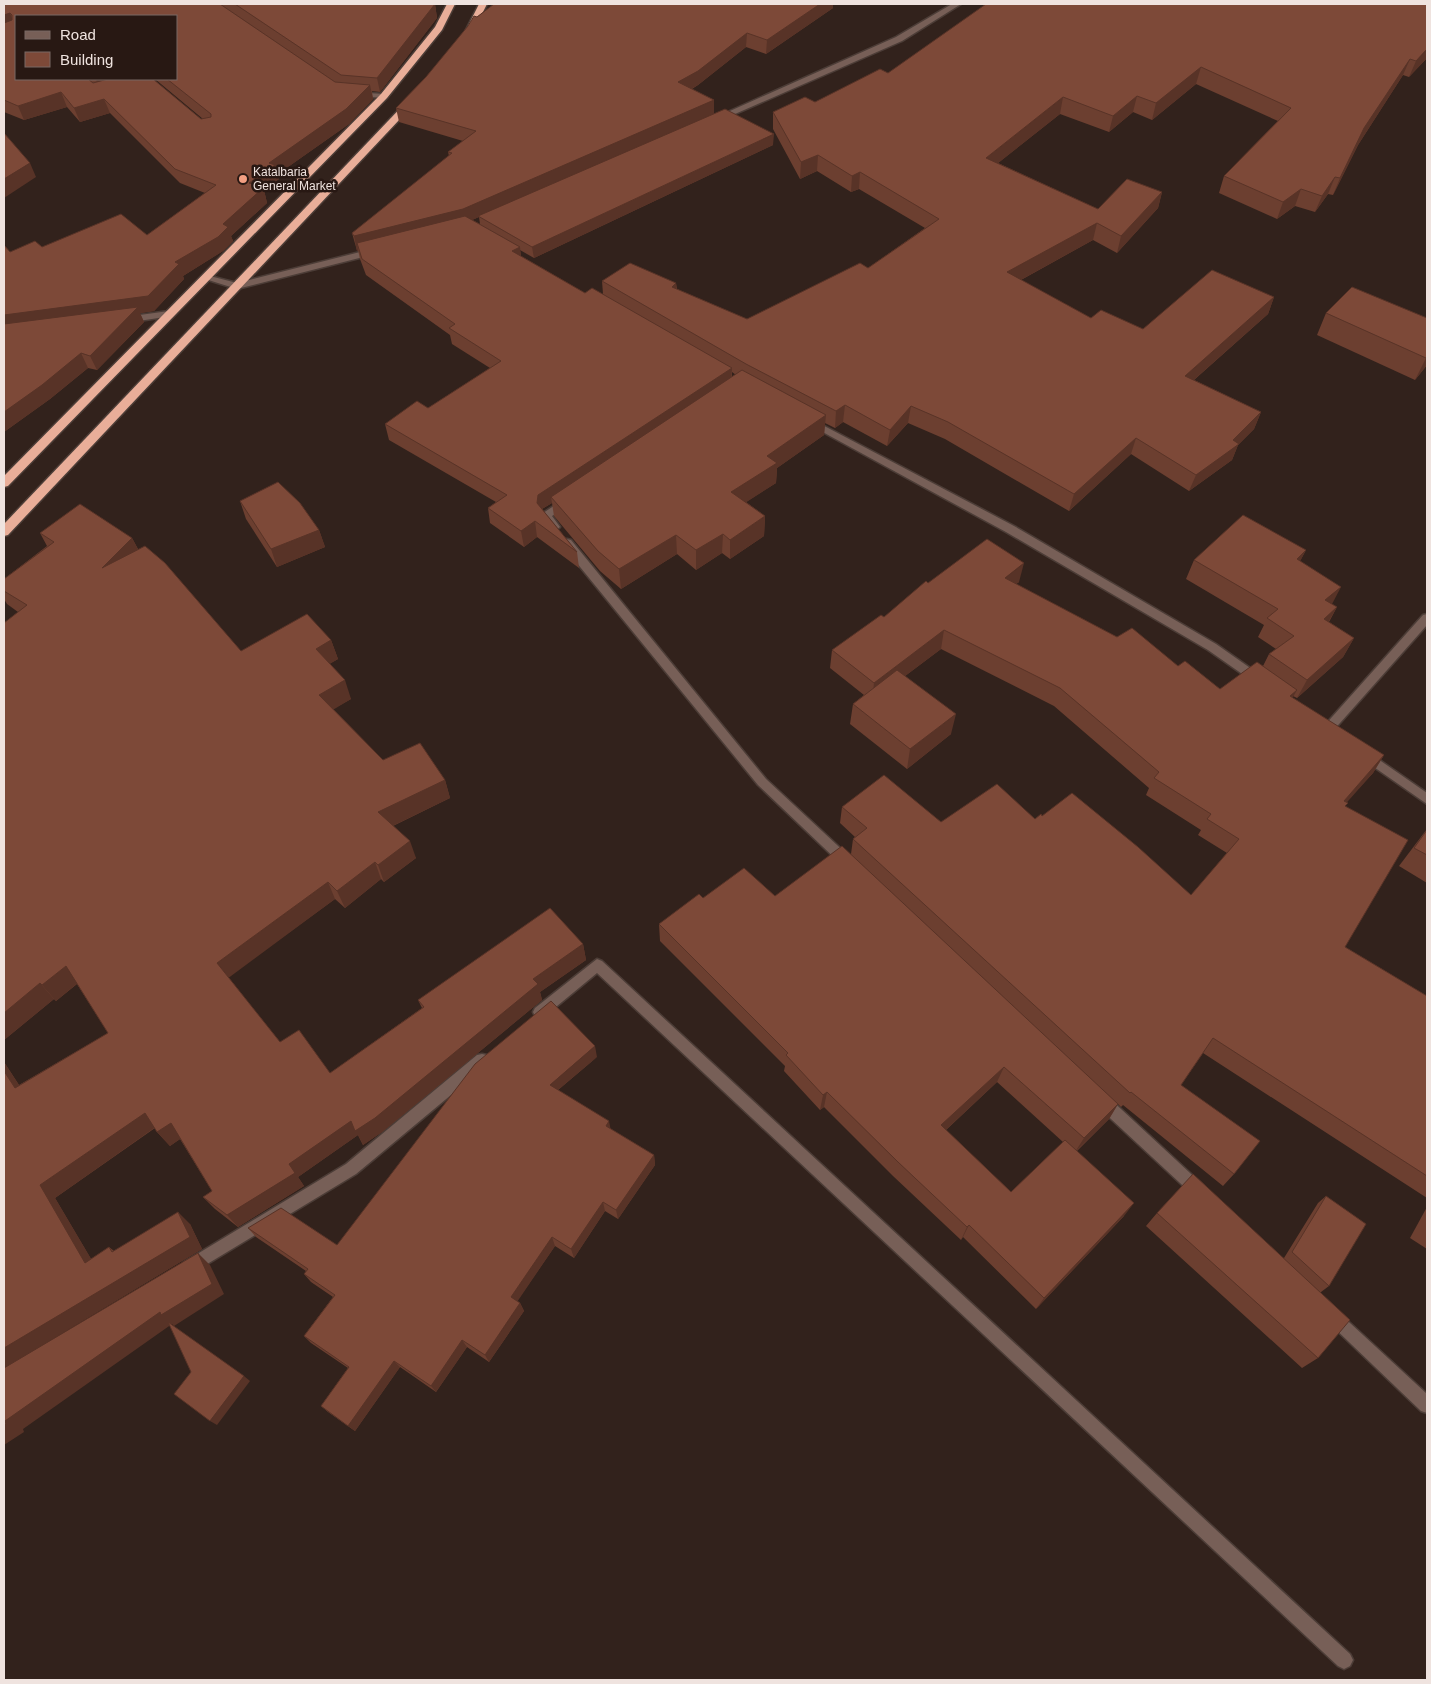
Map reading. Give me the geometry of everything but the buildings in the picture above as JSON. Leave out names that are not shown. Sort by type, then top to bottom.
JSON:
[{"type":"highway","points":[[4,483],[384,96],[439,28],[451,4]]},
{"type":"highway","points":[[460,44],[483,4]]},
{"type":"highway","points":[[4,532],[418,95]]},
{"type":"street","points":[[707,123],[899,38],[957,4]]},
{"type":"street","points":[[350,93],[384,96]]},
{"type":"street","points":[[206,278],[237,286],[382,250]]},
{"type":"street","points":[[111,322],[169,314]]},
{"type":"street","points":[[803,417],[1010,529],[1212,647],[1266,685]]},
{"type":"street","points":[[578,494],[545,515],[762,782],[856,870]]},
{"type":"street","points":[[1328,729],[1427,618]]},
{"type":"street","points":[[1359,751],[1427,799]]},
{"type":"street","points":[[528,1022],[598,965],[1344,1660]]},
{"type":"street","points":[[173,1276],[351,1169],[498,1048]]},
{"type":"street","points":[[1094,1094],[1210,1202]]},
{"type":"street","points":[[1319,1303],[1427,1405]]},
{"type":"place","name":"Katalbaria General Market","points":[[243,179]]}]
